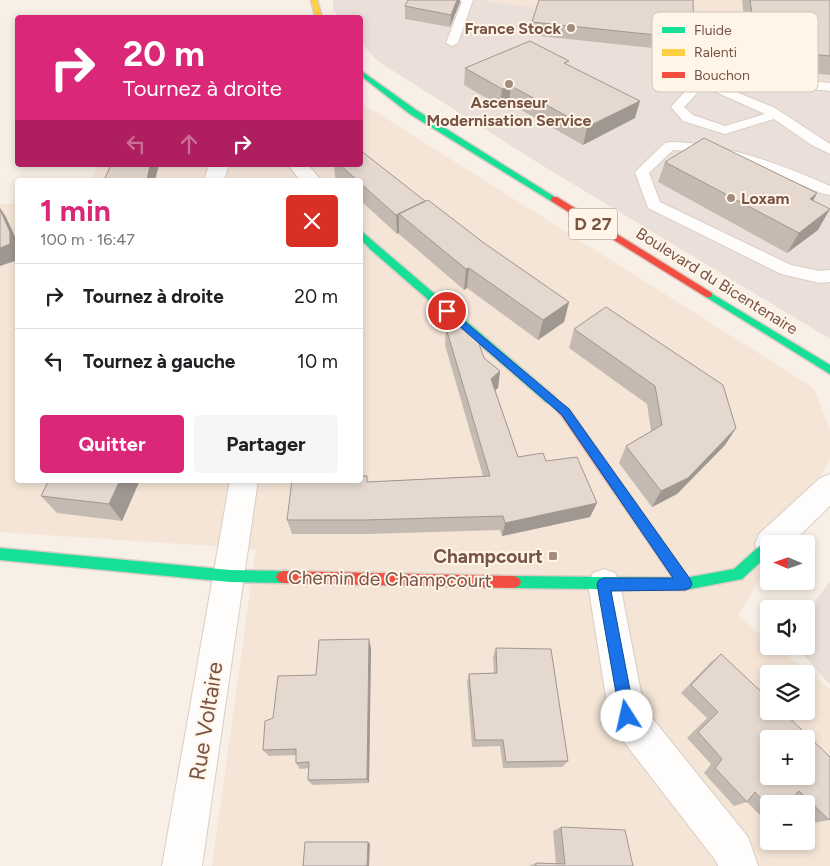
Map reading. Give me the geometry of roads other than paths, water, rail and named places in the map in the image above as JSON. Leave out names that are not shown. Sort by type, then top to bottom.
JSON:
[{"type":"street","points":[[314,0],[318,15]]},
{"type":"street","name":"Boulevard du Bicentenaire","points":[[363,74],[413,112],[830,370]]},
{"type":"street","points":[[300,167],[309,178]]},
{"type":"street","points":[[363,236],[373,248],[566,412],[685,584]]},
{"type":"street","name":"Rue Voltaire","points":[[182,866],[244,483]]},
{"type":"street","name":"Chemin de Champcourt","points":[[779,535],[830,487]]},
{"type":"street","name":"Chemin de Champcourt","points":[[0,554],[230,576],[685,584],[737,575],[760,553]]},
{"type":"street","points":[[604,584],[627,716],[734,851],[738,866]]},
{"type":"lane","points":[[452,43],[467,0]]},
{"type":"lane","points":[[691,92],[677,107],[688,118],[725,130],[746,122],[776,115]]},
{"type":"lane","points":[[726,92],[770,111],[830,150]]},
{"type":"lane","points":[[830,191],[787,173],[709,149],[688,145],[670,146],[642,172],[653,205],[787,270],[820,277],[830,276]]},
{"type":"place","name":"France Stock","points":[[571,28]]},
{"type":"place","name":"Ascenseur Modernisation Service","points":[[509,84]]},
{"type":"place","name":"Loxam","points":[[731,198]]},
{"type":"place","name":"Champcourt","points":[[553,556]]}]
